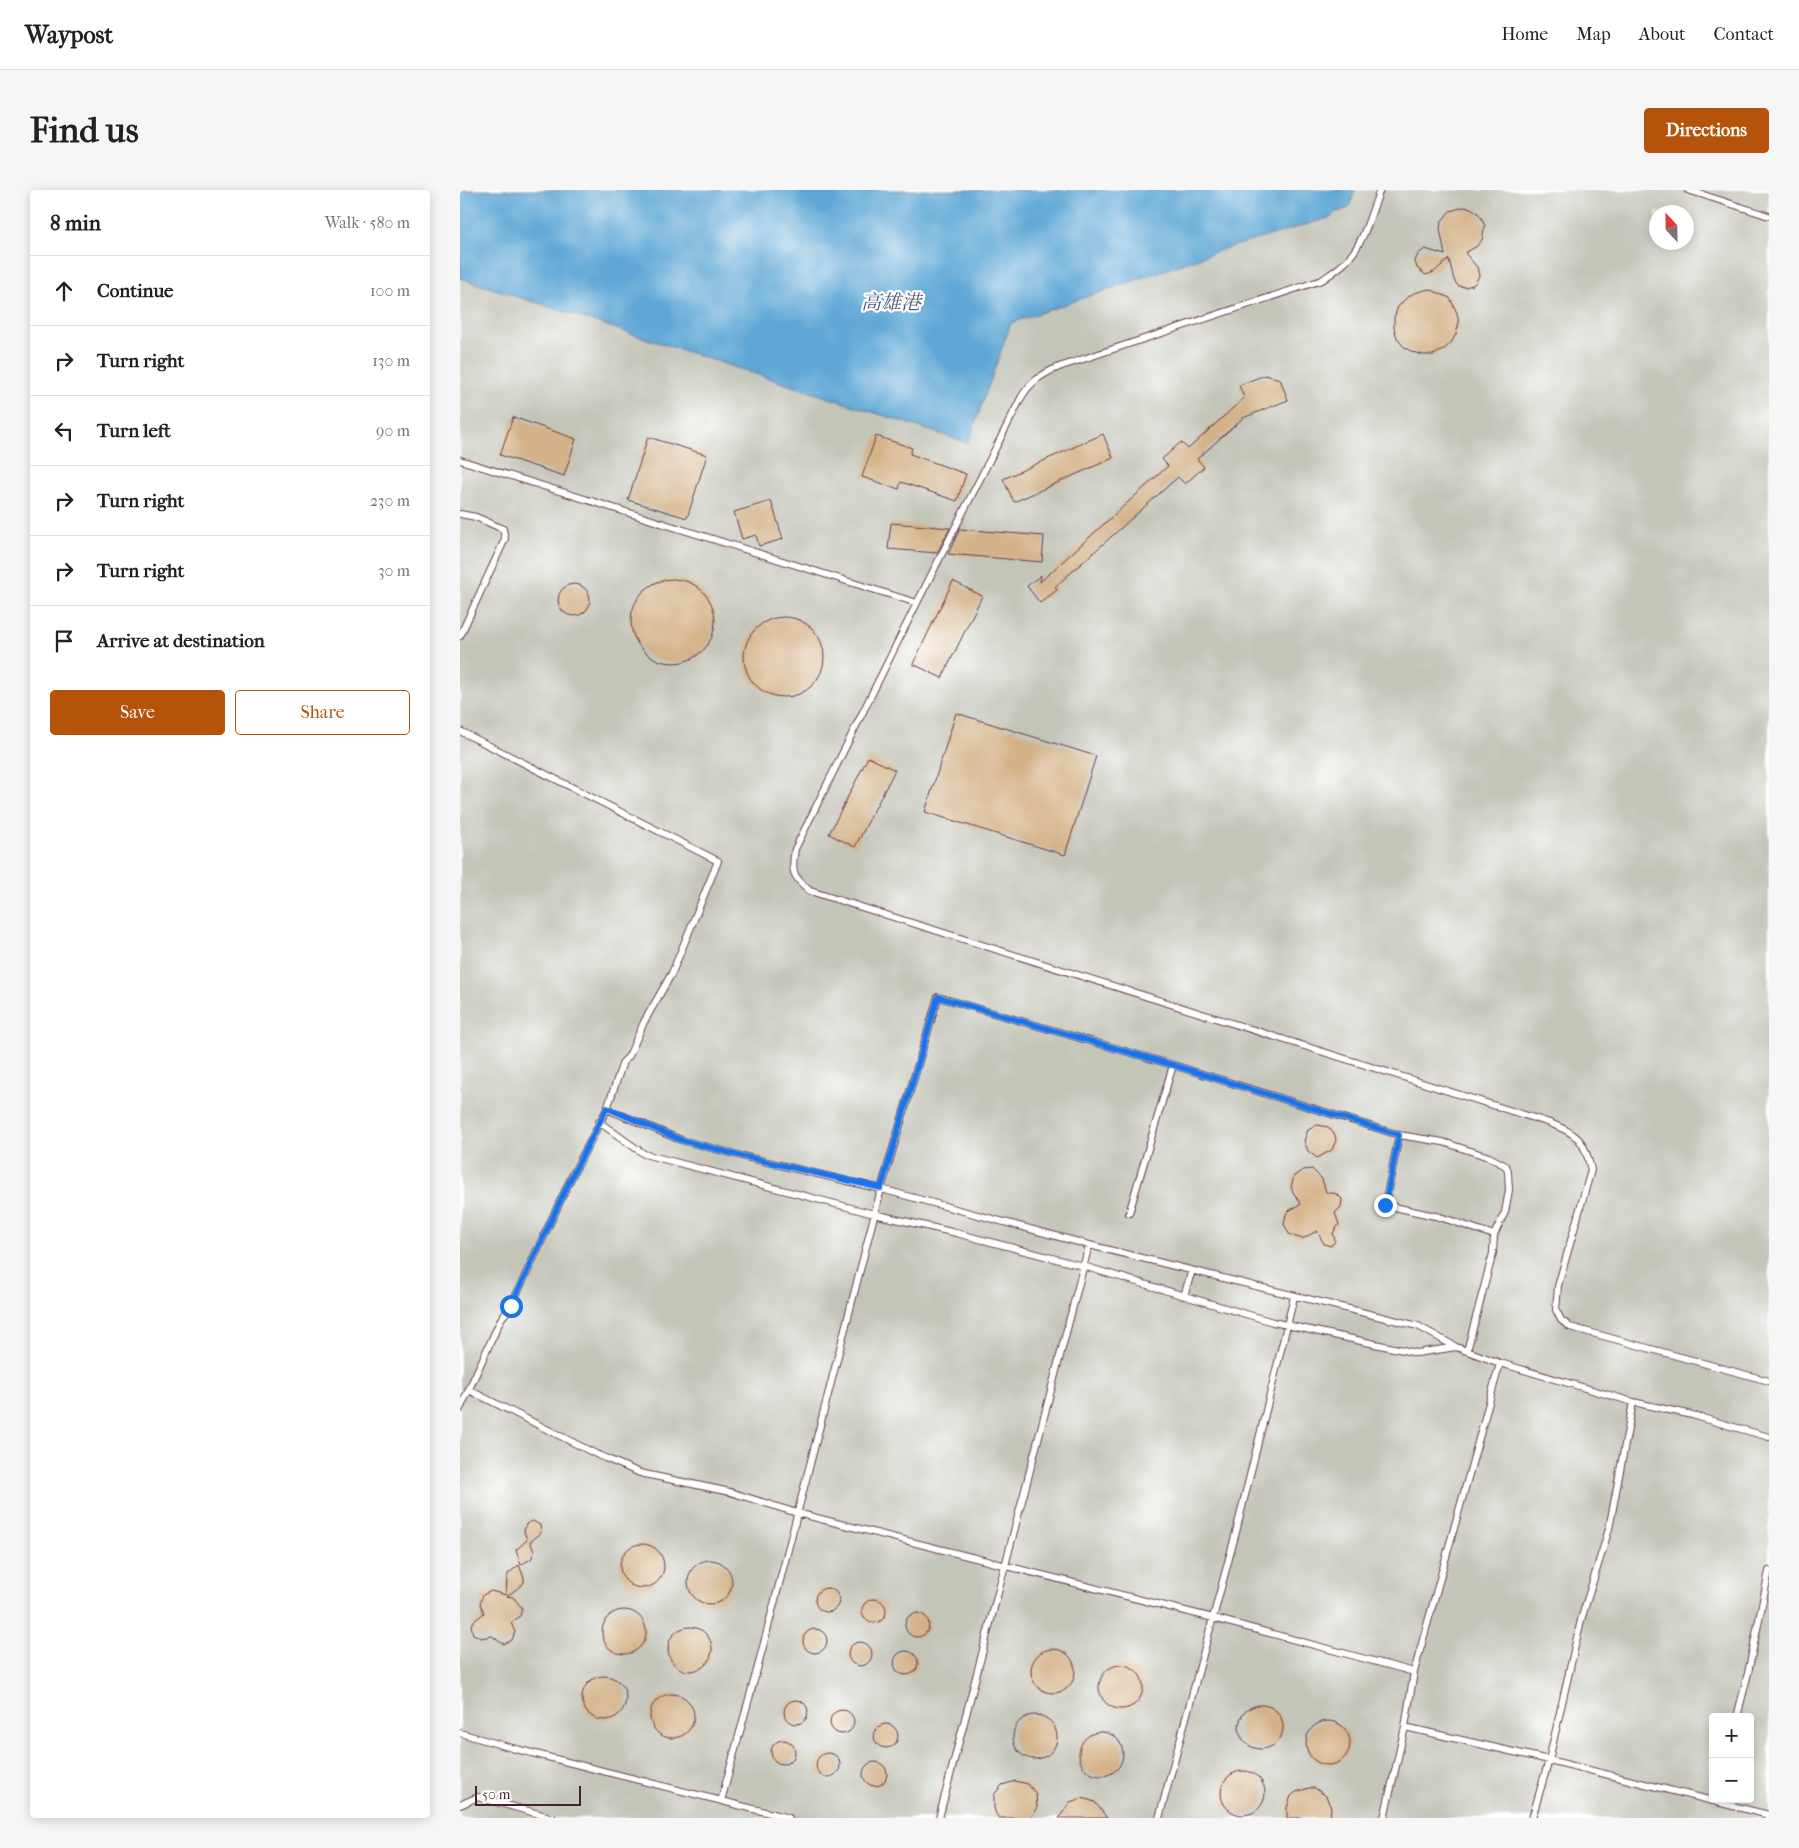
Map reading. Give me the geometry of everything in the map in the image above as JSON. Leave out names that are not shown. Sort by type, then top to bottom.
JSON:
[{"type":"lane","points":[[1380,190],[1359,242],[1350,257],[1337,270],[1322,280],[1059,367],[1035,380],[1026,388],[795,849],[792,867],[798,881],[810,891],[1540,1120],[1574,1134],[1586,1150],[1591,1170],[1558,1286],[1556,1310],[1561,1320],[1570,1327],[1769,1381]]},
{"type":"lane","points":[[1688,190],[1769,216]]},
{"type":"lane","points":[[460,460],[917,603]]},
{"type":"lane","points":[[460,514],[476,517],[503,529],[505,539],[460,636]]},
{"type":"lane","points":[[460,731],[718,861],[672,973],[644,1022],[629,1056],[623,1062],[607,1108],[511,1306],[501,1319],[460,1409]]},
{"type":"lane","points":[[721,1801],[881,1188],[938,997],[1173,1065],[1399,1135],[1443,1142],[1489,1157],[1506,1166],[1509,1190],[1504,1212],[1494,1236],[1493,1253],[1467,1351]]},
{"type":"lane","points":[[1129,1213],[1173,1065]]},
{"type":"lane","points":[[607,1108],[681,1140],[881,1188],[1089,1245],[1418,1326],[1456,1347],[1500,1363],[1633,1402],[1692,1415],[1769,1437]]},
{"type":"lane","points":[[599,1122],[644,1154],[1083,1266],[1288,1325],[1417,1353],[1456,1347]]},
{"type":"lane","points":[[1399,1135],[1385,1205],[1440,1217],[1494,1236]]},
{"type":"lane","points":[[939,1818],[1089,1245]]},
{"type":"lane","points":[[1184,1296],[1192,1270]]},
{"type":"lane","points":[[1159,1818],[1235,1536],[1294,1297]]},
{"type":"lane","points":[[1384,1818],[1405,1727],[1414,1672],[1500,1363]]},
{"type":"lane","points":[[469,1390],[596,1454],[640,1472],[730,1492],[797,1512],[1213,1618],[1414,1672]]},
{"type":"lane","points":[[1532,1818],[1549,1760],[1581,1620],[1610,1529],[1633,1402]]},
{"type":"lane","points":[[1738,1713],[1769,1571]]},
{"type":"lane","points":[[1405,1727],[1709,1798]]},
{"type":"lane","points":[[460,1733],[789,1818]]},
{"type":"lane","points":[[460,1805],[478,1797],[553,1818]]},
{"type":"lane","points":[[1726,1803],[1769,1816]]},
{"type":"shaded area","points":[[1355,190],[1769,190],[1769,1818],[460,1818],[460,278],[968,442],[1011,323],[1348,208]]},
{"type":"water","name":"高雄港","points":[[460,190],[1355,190],[1349,208],[1334,213],[1332,217],[1228,248],[1011,323],[968,443],[460,278]]},
{"type":"building","points":[[1464,207],[1471,208],[1478,213],[1485,226],[1482,240],[1477,246],[1465,253],[1477,267],[1479,275],[1473,285],[1465,287],[1458,286],[1454,280],[1449,259],[1434,272],[1426,275],[1417,268],[1415,261],[1418,254],[1425,249],[1445,255],[1440,229],[1441,222],[1450,211]]},
{"type":"building","points":[[1429,289],[1450,298],[1457,313],[1459,323],[1451,343],[1433,355],[1423,355],[1412,352],[1403,346],[1397,338],[1394,328],[1394,317],[1398,307],[1405,299],[1414,293]]},
{"type":"building","points":[[1265,375],[1280,379],[1288,400],[1243,418],[1197,459],[1204,467],[1185,484],[1178,477],[1055,587],[1057,590],[1040,603],[1027,586],[1041,575],[1040,582],[1168,466],[1162,459],[1181,442],[1188,449],[1244,398],[1239,385]]},
{"type":"building","points":[[513,417],[576,439],[564,476],[500,455]]},
{"type":"building","points":[[1103,434],[1113,458],[1014,502],[1003,479]]},
{"type":"building","points":[[876,436],[912,448],[910,454],[966,474],[957,501],[901,482],[899,489],[862,477]]},
{"type":"building","points":[[648,437],[707,455],[687,518],[628,500]]},
{"type":"building","points":[[771,501],[783,539],[759,546],[756,535],[742,539],[734,512]]},
{"type":"building","points":[[891,523],[950,528],[937,553],[888,549]]},
{"type":"building","points":[[960,529],[1044,536],[1042,562],[948,554]]},
{"type":"building","points":[[673,579],[696,586],[708,598],[715,621],[708,644],[696,656],[673,663],[650,656],[638,644],[631,621],[638,598],[650,586]]},
{"type":"building","points":[[953,581],[982,596],[942,678],[913,664]]},
{"type":"building","points":[[574,584],[586,588],[590,600],[586,612],[574,616],[562,612],[558,600],[562,588]]},
{"type":"building","points":[[784,617],[799,620],[812,629],[821,642],[824,657],[821,672],[812,685],[799,694],[784,697],[769,694],[756,685],[747,672],[744,657],[747,642],[756,629],[769,620]]},
{"type":"building","points":[[956,713],[1096,756],[1065,855],[925,812]]},
{"type":"building","points":[[868,757],[895,770],[855,847],[829,834]]},
{"type":"building","points":[[1317,1125],[1328,1127],[1335,1135],[1336,1140],[1332,1150],[1317,1158],[1308,1151],[1304,1141],[1308,1130]]},
{"type":"building","points":[[1312,1169],[1322,1179],[1326,1192],[1337,1194],[1342,1199],[1341,1207],[1335,1213],[1339,1224],[1333,1233],[1335,1241],[1331,1246],[1324,1244],[1317,1231],[1304,1238],[1299,1238],[1289,1234],[1284,1224],[1286,1214],[1301,1204],[1291,1187],[1294,1176],[1303,1170]]},
{"type":"building","points":[[533,1521],[540,1525],[541,1533],[530,1542],[534,1551],[532,1558],[521,1565],[516,1550],[527,1540],[524,1531],[526,1524]]},
{"type":"building","points":[[638,1544],[646,1544],[658,1550],[664,1566],[658,1582],[646,1588],[638,1588],[626,1582],[620,1570],[620,1562],[626,1550]]},
{"type":"building","points":[[706,1560],[714,1560],[726,1566],[732,1582],[726,1598],[714,1604],[706,1604],[694,1598],[688,1586],[688,1578],[694,1566]]},
{"type":"building","points":[[519,1565],[524,1582],[507,1596],[513,1597],[522,1608],[520,1616],[511,1623],[515,1632],[512,1640],[504,1644],[492,1636],[481,1638],[473,1634],[471,1625],[484,1613],[480,1603],[483,1595],[491,1591],[506,1595],[507,1577]]},
{"type":"building","points":[[827,1588],[832,1589],[838,1595],[838,1605],[832,1611],[827,1612],[822,1611],[816,1605],[815,1600],[816,1595],[822,1589]]},
{"type":"building","points":[[874,1599],[879,1600],[885,1606],[885,1616],[879,1622],[874,1623],[869,1622],[863,1616],[862,1611],[863,1606],[869,1600]]},
{"type":"building","points":[[620,1610],[628,1610],[640,1616],[646,1632],[640,1648],[628,1654],[620,1654],[608,1648],[602,1636],[602,1628],[608,1616]]},
{"type":"building","points":[[917,1613],[922,1614],[928,1620],[928,1630],[922,1636],[917,1637],[912,1636],[906,1630],[905,1625],[906,1620],[912,1614]]},
{"type":"building","points":[[686,1627],[694,1627],[706,1633],[712,1649],[706,1665],[694,1671],[686,1671],[674,1665],[668,1653],[668,1645],[674,1633]]},
{"type":"building","points":[[815,1629],[820,1630],[826,1636],[826,1646],[820,1652],[815,1653],[810,1652],[804,1646],[803,1641],[804,1636],[810,1630]]},
{"type":"building","points":[[860,1642],[865,1643],[871,1649],[871,1659],[865,1665],[860,1666],[855,1665],[849,1659],[848,1654],[849,1649],[855,1643]]},
{"type":"building","points":[[1049,1649],[1057,1649],[1069,1655],[1075,1671],[1069,1687],[1057,1693],[1049,1693],[1037,1687],[1031,1675],[1031,1667],[1037,1655]]},
{"type":"building","points":[[906,1651],[914,1655],[918,1663],[914,1671],[906,1675],[898,1671],[894,1663],[898,1655]]},
{"type":"building","points":[[1117,1665],[1125,1665],[1137,1671],[1143,1687],[1137,1703],[1125,1709],[1117,1709],[1105,1703],[1099,1691],[1099,1683],[1105,1671]]},
{"type":"building","points":[[600,1676],[608,1676],[620,1682],[626,1698],[620,1714],[608,1720],[600,1720],[588,1714],[582,1702],[582,1694],[588,1682]]},
{"type":"building","points":[[668,1694],[676,1694],[688,1700],[694,1716],[688,1732],[676,1738],[668,1738],[656,1732],[650,1720],[650,1712],[656,1700]]},
{"type":"building","points":[[796,1700],[805,1703],[808,1712],[805,1721],[796,1724],[787,1721],[784,1712],[787,1703]]},
{"type":"building","points":[[1257,1705],[1265,1705],[1277,1711],[1283,1727],[1277,1743],[1265,1749],[1257,1749],[1245,1743],[1239,1731],[1239,1723],[1245,1711]]},
{"type":"building","points":[[842,1710],[847,1711],[853,1717],[853,1727],[847,1733],[842,1734],[837,1733],[831,1727],[830,1722],[831,1717],[837,1711]]},
{"type":"building","points":[[1031,1715],[1039,1715],[1051,1721],[1057,1737],[1051,1753],[1039,1759],[1031,1759],[1019,1753],[1013,1741],[1013,1733],[1019,1721]]},
{"type":"building","points":[[1324,1721],[1332,1721],[1344,1727],[1350,1743],[1344,1759],[1332,1765],[1324,1765],[1312,1759],[1306,1747],[1306,1739],[1312,1727]]},
{"type":"building","points":[[886,1724],[895,1727],[898,1736],[895,1745],[886,1748],[877,1745],[874,1736],[877,1727]]},
{"type":"building","points":[[1097,1732],[1105,1732],[1117,1738],[1123,1754],[1117,1770],[1105,1776],[1097,1776],[1085,1770],[1079,1758],[1079,1750],[1085,1738]]},
{"type":"building","points":[[783,1740],[792,1743],[795,1752],[792,1761],[783,1764],[774,1761],[771,1752],[774,1743]]},
{"type":"building","points":[[828,1753],[833,1754],[839,1760],[839,1770],[833,1776],[828,1777],[823,1776],[817,1770],[816,1765],[817,1760],[823,1754]]},
{"type":"building","points":[[875,1762],[880,1763],[886,1769],[886,1779],[880,1785],[875,1786],[870,1785],[864,1779],[863,1774],[864,1769],[870,1763]]},
{"type":"building","points":[[1239,1771],[1247,1771],[1259,1777],[1265,1793],[1259,1809],[1247,1815],[1239,1815],[1227,1809],[1221,1797],[1221,1789],[1227,1777]]},
{"type":"building","points":[[1015,1781],[1028,1784],[1036,1794],[1037,1807],[1031,1818],[999,1818],[994,1808],[994,1795],[1002,1785]]},
{"type":"building","points":[[1315,1788],[1326,1796],[1331,1808],[1330,1818],[1287,1818],[1287,1808],[1291,1796],[1296,1792]]},
{"type":"building","points":[[1082,1798],[1095,1802],[1107,1818],[1059,1818],[1070,1802]]},
{"type":"route","points":[[511,1306],[572,1176],[607,1108],[681,1140],[881,1188],[938,997],[1173,1065],[1399,1135],[1385,1205]]}]
